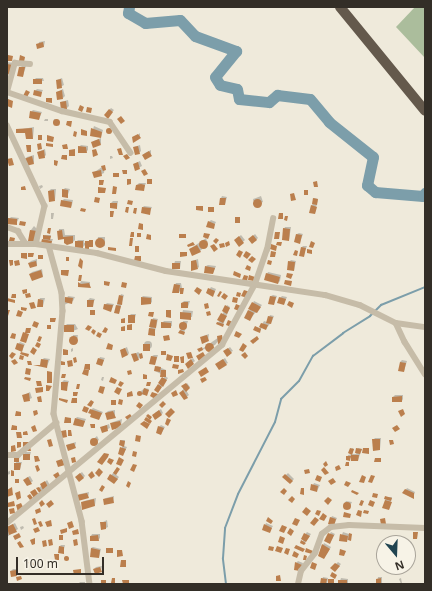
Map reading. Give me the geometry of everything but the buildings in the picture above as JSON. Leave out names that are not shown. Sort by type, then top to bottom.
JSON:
[{"type":"highway","points":[[340,7],[425,111]]},
{"type":"street","points":[[30,64],[16,63],[7,92],[62,111],[110,122],[132,153]]},
{"type":"street","points":[[7,125],[45,206],[36,244]]},
{"type":"street","points":[[7,523],[70,473],[222,345],[255,284],[267,250],[273,219]]},
{"type":"street","points":[[7,227],[18,231],[26,244]]},
{"type":"street","points":[[7,244],[36,244],[97,253],[166,271],[343,299],[396,323],[425,327]]},
{"type":"street","points":[[49,246],[62,292],[63,311],[62,342],[53,405],[56,424],[70,473],[84,532],[90,584]]},
{"type":"street","points":[[396,323],[405,342],[425,374]]},
{"type":"street","points":[[7,455],[18,455],[56,424]]},
{"type":"street","points":[[298,584],[301,571],[315,553],[322,534],[331,527],[349,525],[425,528]]},
{"type":"green space","points":[[415,7],[425,7],[425,58],[396,27]]},
{"type":"waterway","points":[[129,7],[128,13],[145,23],[180,20],[195,36],[236,51],[215,77],[220,85],[237,89],[239,99],[269,102],[277,95],[310,99],[329,122],[373,157],[367,185],[375,192],[423,196],[425,193]]},
{"type":"waterway","points":[[226,584],[223,558],[225,528],[238,494],[275,422],[281,399],[299,381],[313,356],[343,333],[370,316],[381,305],[425,287]]}]
